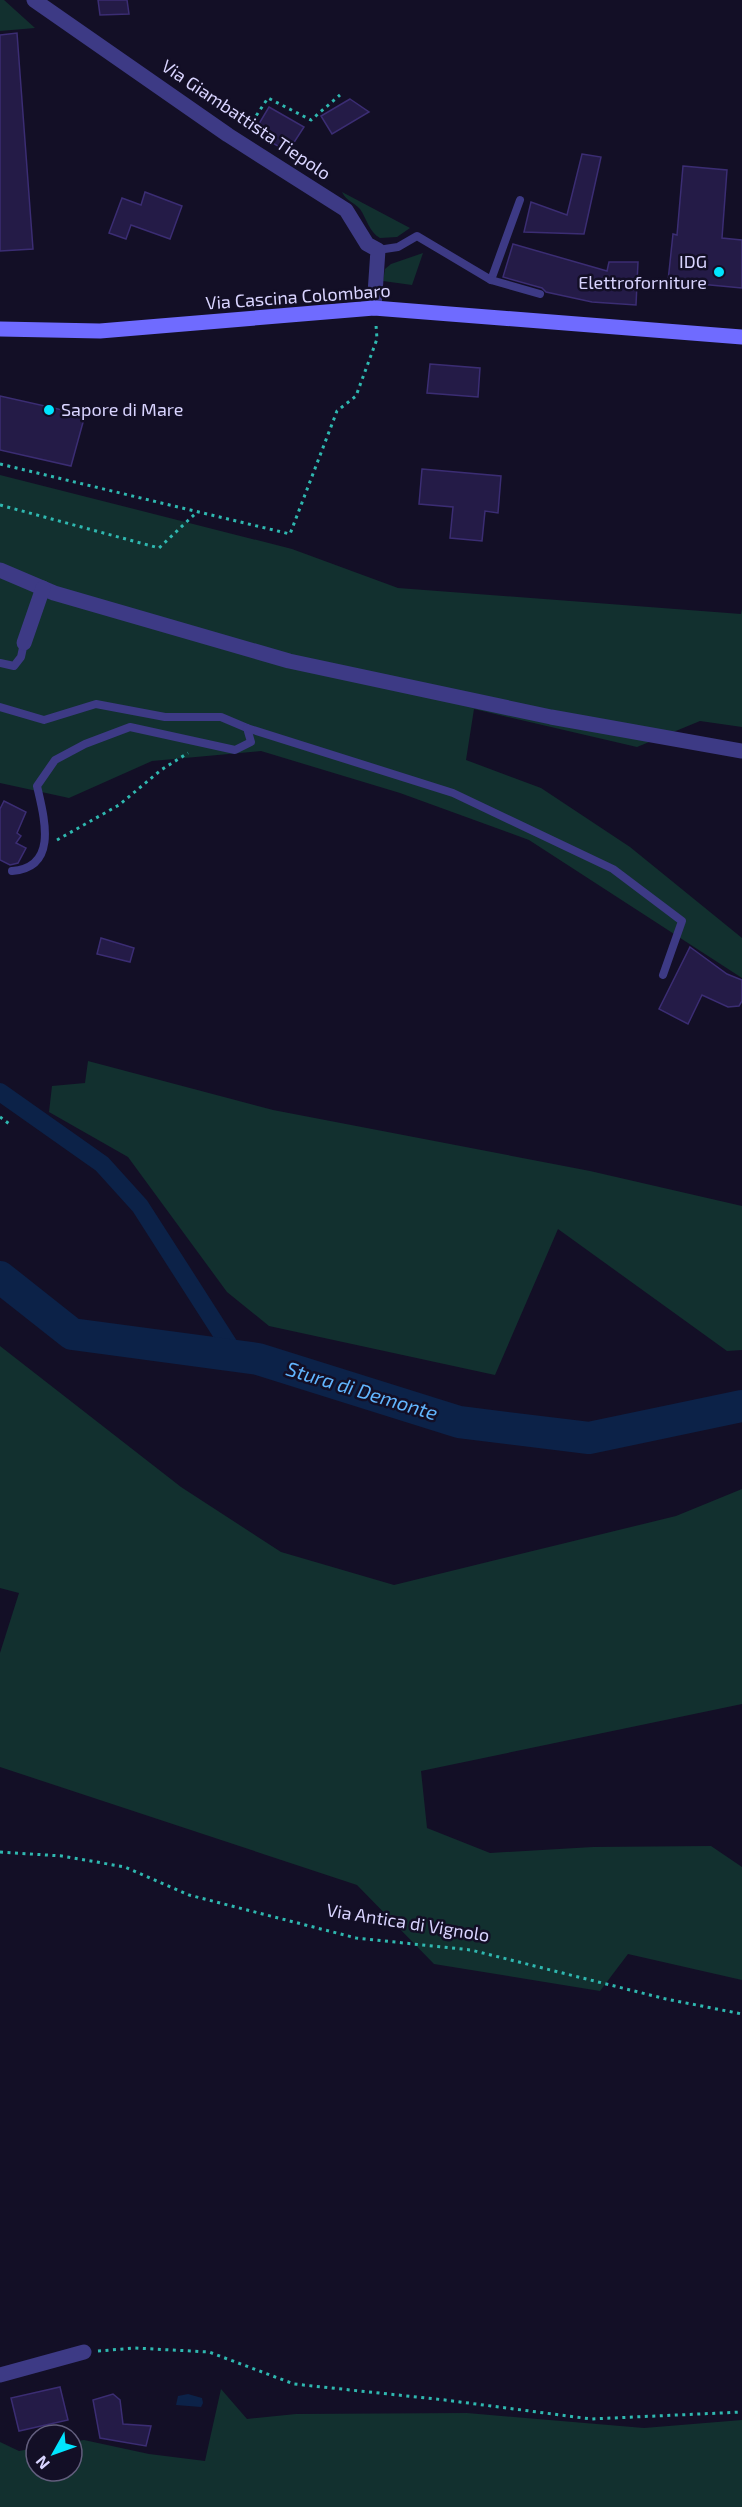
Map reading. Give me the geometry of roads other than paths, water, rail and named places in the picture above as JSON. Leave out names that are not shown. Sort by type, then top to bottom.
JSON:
[{"type":"main road","name":"Via Cascina Colombaro","points":[[0,329],[100,331],[374,308],[742,337]]},
{"type":"street","name":"Via Giambattista Tiepolo","points":[[34,0],[238,142],[346,210],[368,244],[378,250]]},
{"type":"street","points":[[374,308],[378,250]]},
{"type":"street","points":[[0,570],[54,593],[289,661],[551,717],[742,751]]},
{"type":"street","points":[[24,643],[43,588]]},
{"type":"street","points":[[0,2375],[84,2352]]},
{"type":"lane","points":[[491,280],[520,200]]},
{"type":"lane","points":[[378,250],[398,247],[417,236],[491,280],[540,294]]},
{"type":"lane","points":[[0,663],[14,666],[21,657],[24,643]]},
{"type":"lane","points":[[0,707],[44,720],[96,704],[165,717],[221,717],[247,728],[453,793],[613,869],[682,921],[663,975]]},
{"type":"lane","points":[[12,871],[26,870],[36,862],[45,848],[44,820],[37,786],[55,760],[84,744],[130,727],[235,750],[251,742],[247,728]]},
{"type":"water","points":[[188,2394],[202,2398],[201,2407],[176,2405],[178,2396]]},
{"type":"waterway","points":[[0,1092],[102,1164],[140,1206],[236,1356]]},
{"type":"waterway","name":"Stura di Demonte","points":[[0,1277],[72,1334],[258,1359],[459,1422],[589,1438],[742,1406]]},
{"type":"place","name":"IDG Elettroforniture","points":[[719,272]]},
{"type":"place","name":"Sapore di Mare","points":[[49,410]]}]
